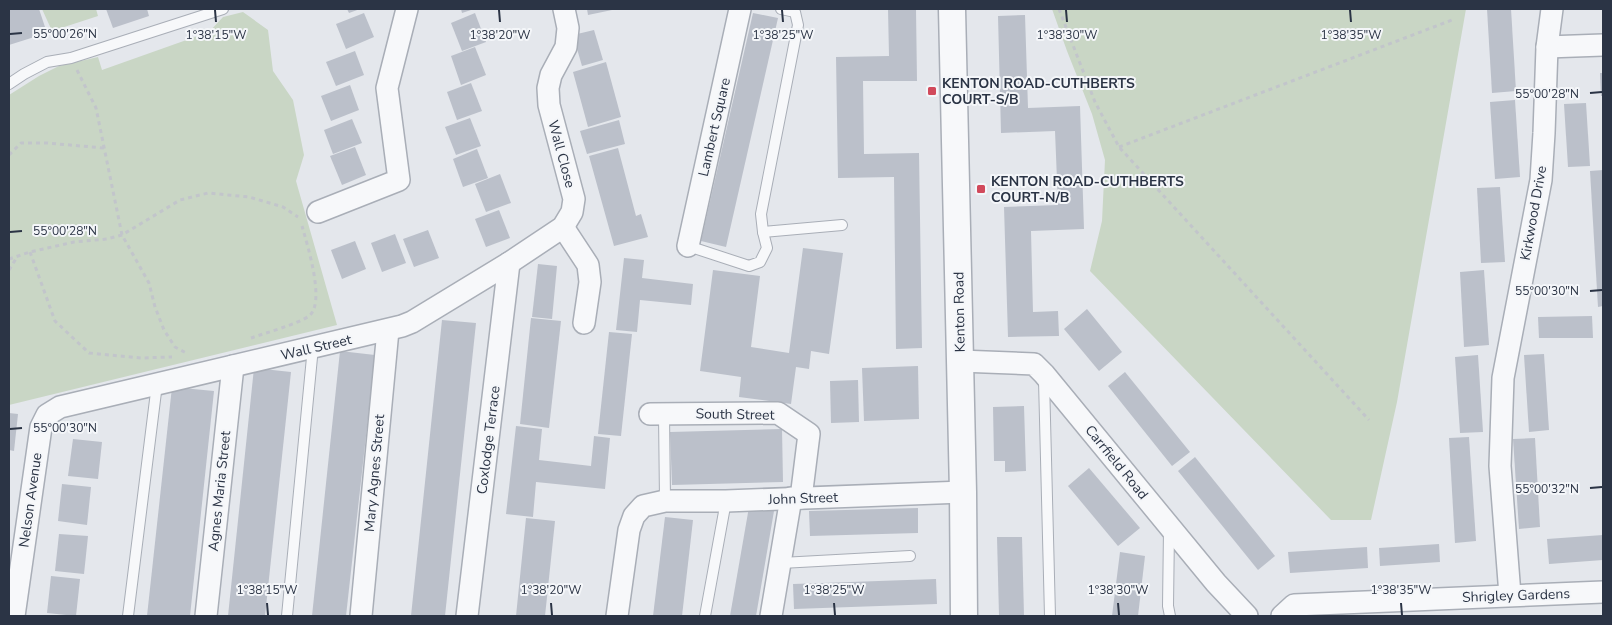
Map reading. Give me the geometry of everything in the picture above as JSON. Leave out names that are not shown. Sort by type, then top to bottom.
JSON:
[{"type":"street","points":[[318,212],[399,180],[387,88],[407,9]]},
{"type":"street","name":"Wall Close","points":[[563,227],[572,212],[574,200],[549,105],[548,88],[551,75],[566,47],[568,28],[564,9]]},
{"type":"street","name":"Lambert Square","points":[[688,246],[740,9]]},
{"type":"street","name":"Kenton Road","points":[[952,9],[964,616]]},
{"type":"street","name":"Kirkwood Drive","points":[[1510,595],[1500,466],[1503,378],[1541,180],[1547,47],[1552,9]]},
{"type":"street","points":[[1547,47],[1603,45]]},
{"type":"street","points":[[563,227],[588,265],[590,282],[584,323]]},
{"type":"street","name":"Wall Street","points":[[47,415],[60,407],[388,330],[412,322],[509,263],[563,227]]},
{"type":"street","name":"Coxlodge Terrace","points":[[467,616],[509,263]]},
{"type":"street","name":"Mary Agnes Street","points":[[360,616],[388,330]]},
{"type":"street","name":"Carrfield Road","points":[[960,361],[1034,364],[1216,583],[1247,616]]},
{"type":"street","name":"Agnes Maria Street","points":[[206,616],[233,366]]},
{"type":"street","name":"South Street","points":[[657,414],[778,412],[809,434],[796,498]]},
{"type":"street","name":"Nelson Avenue","points":[[14,616],[14,579],[41,427],[47,415]]},
{"type":"street","name":"John Street","points":[[617,616],[629,530],[634,516],[643,506],[665,501],[726,501],[963,492]]},
{"type":"street","points":[[771,616],[796,498]]},
{"type":"street","name":"Shrigley Gardens","points":[[1282,616],[1294,605],[1603,592]]},
{"type":"lane","points":[[9,84],[47,62],[71,58],[223,9]]},
{"type":"lane","points":[[688,246],[749,266],[760,262],[768,248],[763,232],[762,214],[798,25],[795,12],[781,9]]},
{"type":"lane","points":[[763,232],[842,225]]},
{"type":"lane","points":[[286,616],[313,347]]},
{"type":"lane","points":[[1044,374],[1050,616]]},
{"type":"lane","points":[[128,616],[157,384]]},
{"type":"lane","points":[[657,414],[665,501]]},
{"type":"lane","points":[[705,616],[726,501]]},
{"type":"lane","points":[[1169,525],[1168,606],[1170,616]]},
{"type":"lane","points":[[781,563],[910,556]]},
{"type":"path","points":[[1059,9],[1095,102],[1120,147],[1369,420]]},
{"type":"path","points":[[1120,147],[1452,20]]},
{"type":"path","points":[[71,58],[96,108],[122,235],[149,283],[155,307],[164,330],[175,347],[192,356],[183,357]]},
{"type":"path","points":[[9,155],[21,143],[48,143],[104,148]]},
{"type":"path","points":[[9,259],[74,242],[107,239],[122,235],[180,200],[208,193],[249,197],[283,207],[300,218],[312,261],[316,300],[313,311],[304,319],[248,339]]},
{"type":"path","points":[[30,252],[55,320],[89,354],[141,358],[175,357]]},
{"type":"path","points":[[9,270],[17,257]]},
{"type":"green space","points":[[42,9],[96,9],[98,16],[52,31]]},
{"type":"green space","points":[[1052,9],[1466,9],[1397,402],[1371,520],[1331,520],[1090,271],[1102,221],[1105,160],[1092,114]]},
{"type":"green space","points":[[243,12],[268,30],[273,71],[293,100],[304,155],[296,181],[337,325],[9,405],[9,95],[59,66],[98,57],[102,70],[209,32],[223,17]]},
{"type":"building","points":[[9,9],[39,9],[47,33],[9,45]]},
{"type":"building","points":[[106,9],[147,9],[149,16],[113,28]]},
{"type":"building","points":[[347,9],[360,9],[349,13]]},
{"type":"building","points":[[461,9],[474,9],[462,13]]},
{"type":"building","points":[[587,9],[612,9],[612,10],[588,15]]},
{"type":"building","points":[[888,9],[916,9],[917,81],[863,81],[864,154],[919,153],[922,348],[896,349],[894,177],[838,178],[836,57],[889,56]]},
{"type":"building","points":[[1487,9],[1511,9],[1516,91],[1492,93]]},
{"type":"building","points":[[364,13],[374,37],[346,49],[336,24]]},
{"type":"building","points":[[475,13],[486,42],[462,51],[451,23]]},
{"type":"building","points":[[753,13],[778,18],[726,247],[701,241]]},
{"type":"building","points":[[1025,15],[1028,108],[1080,106],[1084,229],[1031,231],[1033,312],[1058,311],[1059,336],[1008,337],[1004,207],[1058,205],[1055,131],[1001,133],[998,16]]},
{"type":"building","points":[[594,30],[603,60],[582,66],[573,35]]},
{"type":"building","points":[[475,47],[486,75],[461,85],[451,56]]},
{"type":"building","points":[[355,51],[364,75],[336,86],[326,62]]},
{"type":"building","points":[[606,62],[621,117],[588,127],[573,72]]},
{"type":"building","points":[[1600,73],[1603,73],[1603,96],[1601,96]]},
{"type":"building","points":[[471,83],[482,111],[457,120],[447,92]]},
{"type":"building","points":[[350,85],[359,110],[331,121],[321,96]]},
{"type":"building","points":[[1515,100],[1520,177],[1495,179],[1490,102]]},
{"type":"building","points":[[1586,103],[1590,166],[1568,167],[1564,104]]},
{"type":"building","points":[[470,118],[481,146],[456,155],[445,127]]},
{"type":"building","points":[[352,119],[362,143],[333,154],[324,130]]},
{"type":"building","points":[[619,120],[625,144],[587,154],[580,131]]},
{"type":"building","points":[[355,147],[366,175],[342,185],[330,156]]},
{"type":"building","points":[[618,148],[636,216],[641,214],[648,237],[614,246],[589,156]]},
{"type":"building","points":[[477,149],[488,178],[463,187],[453,159]]},
{"type":"building","points":[[1603,170],[1603,306],[1598,307],[1590,171]]},
{"type":"building","points":[[500,174],[511,203],[486,212],[475,184]]},
{"type":"building","points":[[1500,187],[1505,262],[1481,263],[1477,188]]},
{"type":"building","points":[[499,210],[510,238],[486,247],[475,219]]},
{"type":"building","points":[[428,230],[439,258],[414,267],[403,239]]},
{"type":"building","points":[[395,234],[406,263],[382,272],[371,243]]},
{"type":"building","points":[[355,241],[366,269],[342,279],[331,250]]},
{"type":"building","points":[[803,248],[843,253],[829,354],[811,351],[809,369],[796,367],[791,404],[739,397],[741,377],[700,371],[713,270],[760,276],[751,347],[789,353]]},
{"type":"building","points":[[624,258],[644,260],[642,278],[693,284],[691,305],[640,300],[637,332],[616,330]]},
{"type":"building","points":[[538,264],[557,266],[552,319],[532,317]]},
{"type":"building","points":[[1484,270],[1489,345],[1464,347],[1460,272]]},
{"type":"building","points":[[1087,309],[1122,352],[1099,371],[1064,329]]},
{"type":"building","points":[[1592,316],[1593,338],[1539,338],[1538,317]]},
{"type":"building","points":[[531,318],[561,321],[549,428],[520,424]]},
{"type":"building","points":[[442,320],[476,323],[445,616],[411,616]]},
{"type":"building","points":[[609,332],[632,334],[621,436],[598,434]]},
{"type":"building","points":[[340,351],[375,355],[346,616],[312,616]]},
{"type":"building","points":[[1544,354],[1549,430],[1529,432],[1524,355]]},
{"type":"building","points":[[1478,355],[1483,432],[1460,433],[1455,357]]},
{"type":"building","points":[[918,366],[919,419],[864,421],[862,368]]},
{"type":"building","points":[[254,368],[291,372],[265,616],[228,616]]},
{"type":"building","points":[[1125,372],[1190,452],[1172,466],[1108,386]]},
{"type":"building","points":[[858,380],[859,422],[831,423],[830,381]]},
{"type":"building","points":[[172,387],[214,391],[190,616],[147,616]]},
{"type":"building","points":[[1024,406],[1026,471],[1005,472],[1005,461],[994,461],[993,407]]},
{"type":"building","points":[[9,413],[18,414],[14,451],[9,450]]},
{"type":"building","points":[[516,426],[542,429],[539,460],[591,466],[594,436],[610,438],[605,489],[536,482],[533,517],[506,514]]},
{"type":"building","points":[[782,429],[783,482],[672,485],[670,432]]},
{"type":"building","points":[[1469,437],[1476,541],[1455,543],[1449,438]]},
{"type":"building","points":[[1535,438],[1540,527],[1519,529],[1513,439]]},
{"type":"building","points":[[73,439],[102,442],[98,479],[68,476]]},
{"type":"building","points":[[1195,457],[1275,556],[1258,570],[1178,471]]},
{"type":"building","points":[[1089,468],[1140,528],[1118,546],[1068,486]]},
{"type":"building","points":[[62,484],[91,487],[87,525],[58,521]]},
{"type":"building","points":[[749,507],[774,511],[756,616],[730,616]]},
{"type":"building","points":[[918,508],[918,533],[810,536],[809,511]]},
{"type":"building","points":[[665,517],[693,520],[682,616],[653,616]]},
{"type":"building","points":[[526,518],[555,521],[545,616],[516,616]]},
{"type":"building","points":[[59,534],[88,536],[84,574],[55,571]]},
{"type":"building","points":[[1603,535],[1603,560],[1549,564],[1547,539]]},
{"type":"building","points":[[997,537],[1022,537],[1024,616],[999,616]]},
{"type":"building","points":[[1439,544],[1440,562],[1380,566],[1379,548]]},
{"type":"building","points":[[1367,547],[1368,568],[1290,573],[1288,552]]},
{"type":"building","points":[[1120,552],[1145,556],[1138,616],[1112,616]]},
{"type":"building","points":[[51,576],[80,579],[76,616],[47,613]]},
{"type":"building","points":[[936,579],[937,604],[794,609],[793,584]]},
{"type":"place","name":"KENTON ROAD-CUTHBERTS COURT-S/B","points":[[932,91]]},
{"type":"place","name":"KENTON ROAD-CUTHBERTS COURT-N/B","points":[[981,189]]}]
